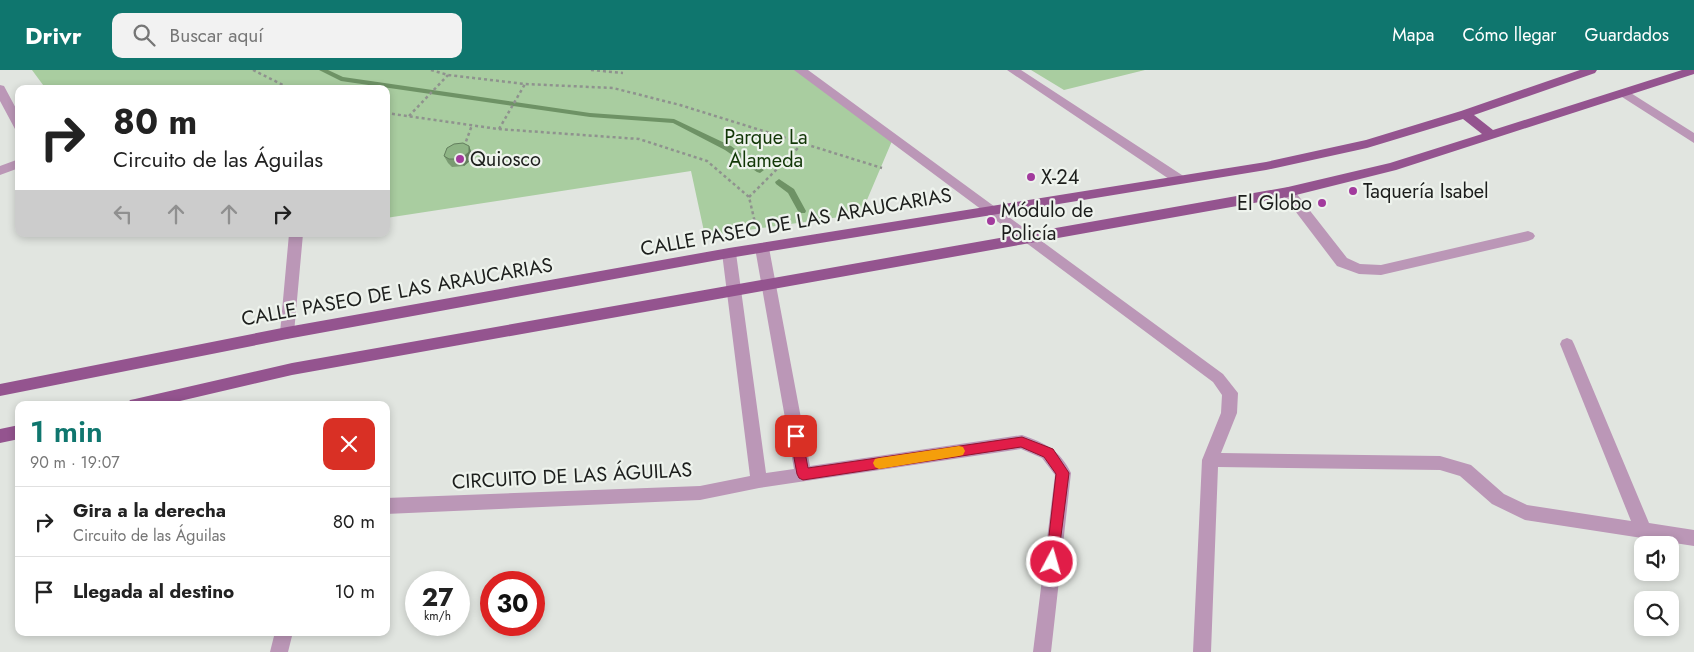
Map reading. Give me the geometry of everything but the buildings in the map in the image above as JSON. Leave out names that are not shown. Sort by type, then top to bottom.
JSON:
[{"type":"main road","name":"CALLE PASEO DE LAS ARAUCARIAS","points":[[0,390],[287,333],[729,253],[1266,166],[1367,144],[1465,114],[1591,70]]},
{"type":"main road","points":[[152,401],[292,369],[1288,192],[1392,168],[1490,135],[1626,94],[1694,70]]},
{"type":"main road","points":[[1465,114],[1490,135]]},
{"type":"main road","points":[[0,436],[15,433]]},
{"type":"street","points":[[800,70],[1218,378],[1230,393],[1229,413],[1210,460],[1202,652]]},
{"type":"street","points":[[1013,70],[1180,180]]},
{"type":"street","points":[[0,89],[15,118]]},
{"type":"street","points":[[1626,94],[1694,139]]},
{"type":"street","points":[[0,171],[15,165]]},
{"type":"street","points":[[1288,192],[1342,262],[1359,269],[1381,270],[1528,236]]},
{"type":"street","points":[[287,333],[296,237]]},
{"type":"street","points":[[762,248],[803,474]]},
{"type":"street","points":[[729,253],[759,481]]},
{"type":"street","points":[[1567,344],[1644,531]]},
{"type":"street","name":"CIRCUITO DE LAS ÁGUILAS","points":[[390,506],[691,494],[803,474],[1022,442],[1048,453],[1062,473],[1042,652]]},
{"type":"street","points":[[1210,460],[1440,463],[1465,470],[1498,499],[1525,512],[1694,538]]},
{"type":"street","points":[[279,652],[283,636]]},
{"type":"path","points":[[253,70],[283,85]]},
{"type":"path","points":[[431,70],[448,75],[525,84],[613,88],[680,105],[882,168]]},
{"type":"path","points":[[591,70],[624,73]]},
{"type":"path","points":[[408,116],[448,75]]},
{"type":"path","points":[[498,129],[525,84]]},
{"type":"path","points":[[390,114],[498,129],[639,139],[707,161],[749,197],[762,248]]},
{"type":"path","points":[[464,147],[472,126]]},
{"type":"path","points":[[749,197],[803,144]]},
{"type":"green space","name":"Parque La Alameda","points":[[32,70],[796,70],[892,141],[861,214],[705,236],[691,171],[390,217],[390,85],[43,85]]},
{"type":"green space","points":[[1031,70],[1145,70],[1064,90]]},
{"type":"waterway","points":[[322,70],[341,79],[382,85]]},
{"type":"waterway","points":[[390,86],[590,115],[674,121],[728,148],[760,170]]},
{"type":"waterway","points":[[779,182],[791,191],[802,211]]},
{"type":"slow traffic","points":[[879,463],[959,451]]},
{"type":"place","name":"Quiosco","points":[[460,159]]},
{"type":"place","name":"X-24","points":[[1031,177]]},
{"type":"place","name":"Taquería Isabel","points":[[1353,191]]},
{"type":"place","name":"El Globo","points":[[1322,203]]},
{"type":"place","name":"Módulo de Policía","points":[[991,221]]},
{"type":"route","points":[[796,436],[803,474],[1022,442],[1048,453],[1062,473],[1052,562]]}]
